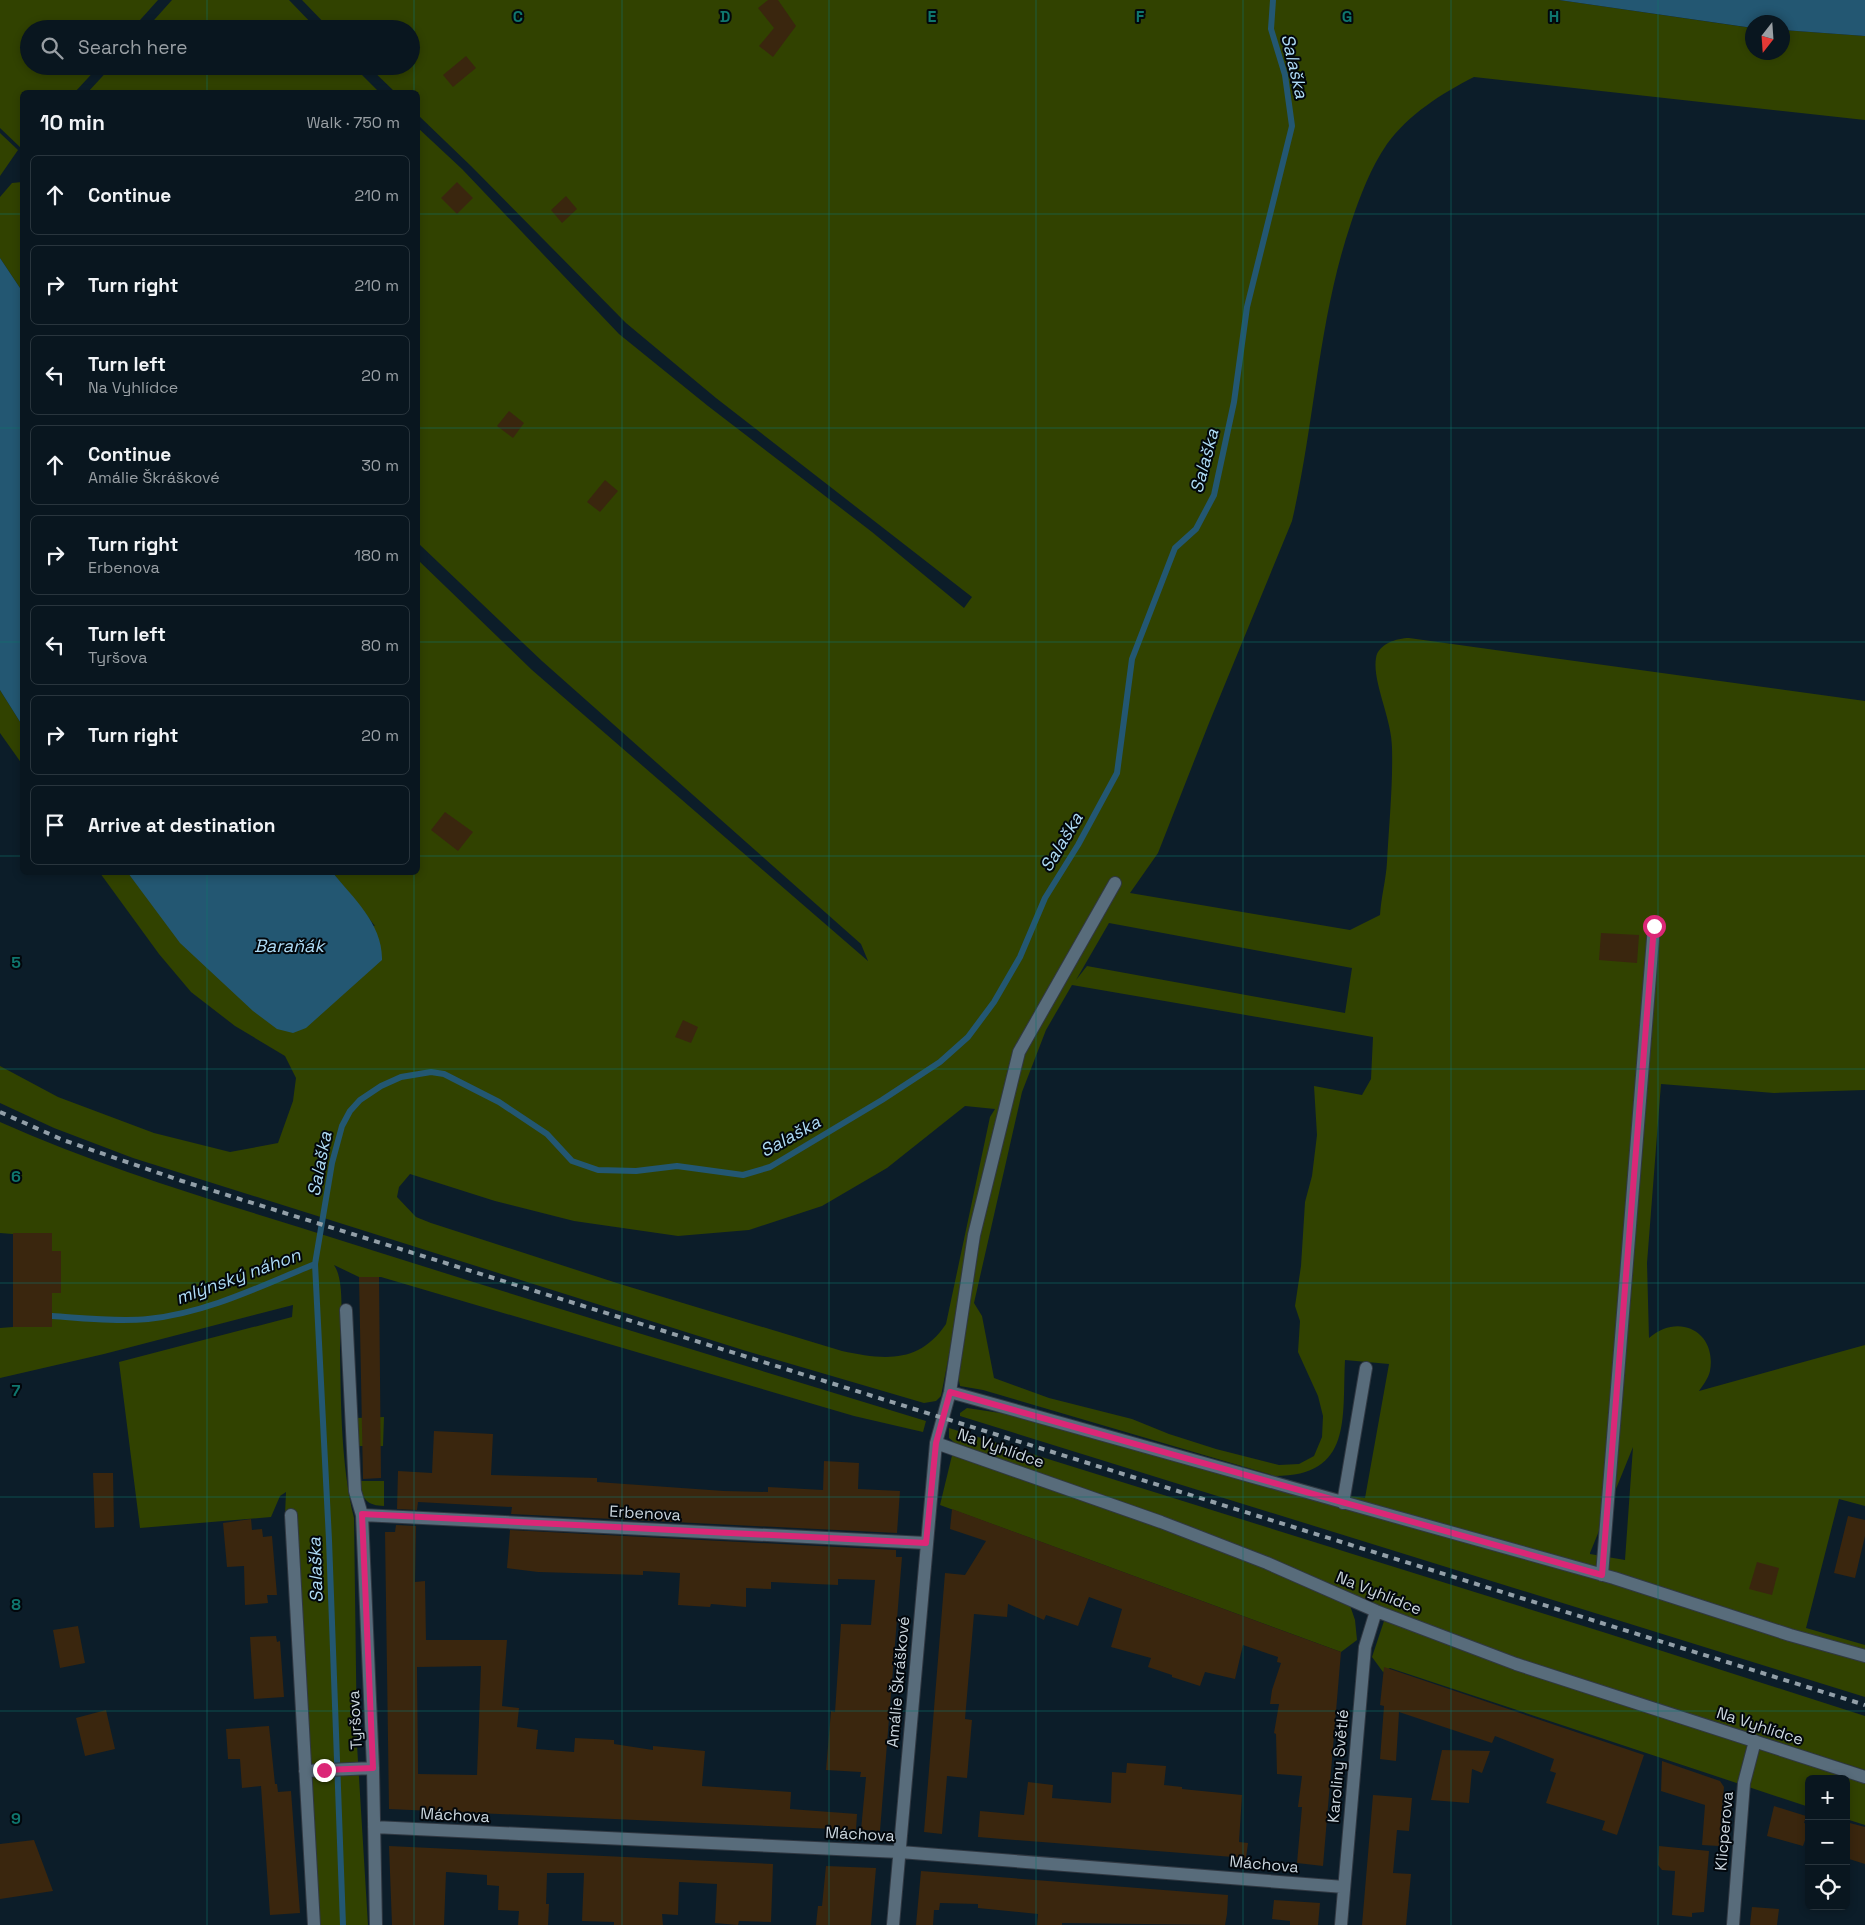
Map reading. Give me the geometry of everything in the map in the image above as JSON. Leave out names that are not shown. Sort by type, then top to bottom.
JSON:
[{"type":"street","name":"Na Vyhlídce","points":[[1115,883],[1019,1052],[974,1235],[950,1392],[936,1443],[1161,1522],[1267,1563],[1376,1611],[1516,1664],[1865,1777]]},
{"type":"street","points":[[1602,1575],[1654,926]]},
{"type":"street","name":"Tyršova","points":[[346,1310],[355,1491],[362,1514],[373,1768],[376,1925]]},
{"type":"street","points":[[1343,1503],[1366,1368]]},
{"type":"street","points":[[950,1392],[1602,1575],[1790,1635],[1865,1656]]},
{"type":"street","name":"Amálie Škráškové","points":[[893,1925],[936,1443]]},
{"type":"street","name":"Erbenova","points":[[362,1514],[926,1543]]},
{"type":"street","points":[[292,1516],[314,1925]]},
{"type":"street","name":"Karoliny Světlé","points":[[1341,1925],[1365,1647],[1376,1611]]},
{"type":"street","name":"Klicperova","points":[[1733,1925],[1744,1782],[1755,1741]]},
{"type":"street","points":[[305,1771],[373,1768]]},
{"type":"street","name":"Máchova","points":[[374,1827],[900,1852],[1344,1887]]},
{"type":"green space","points":[[0,0],[158,0],[140,20],[20,20],[20,75],[91,75],[77,90],[20,90],[20,147],[0,128]]},
{"type":"green space","points":[[172,0],[289,0],[308,20],[154,20]]},
{"type":"green space","points":[[302,0],[1559,0],[1745,27],[1745,60],[1790,60],[1790,31],[1865,36],[1865,120],[1474,77],[1426,106],[1395,133],[1381,153],[1366,182],[1354,213],[1340,260],[1324,334],[1300,484],[1292,521],[1158,853],[1130,893],[1350,930],[1380,915],[1387,862],[1392,748],[1389,725],[1377,678],[1376,658],[1380,649],[1399,639],[1409,638],[1865,701],[1865,1090],[1774,1093],[1661,1084],[1647,1263],[1649,1338],[1661,1330],[1672,1327],[1683,1327],[1693,1330],[1702,1337],[1708,1346],[1711,1357],[1710,1371],[1699,1391],[1865,1345],[1865,1506],[1839,1499],[1806,1628],[1865,1645],[1865,1697],[960,1416],[960,1413],[967,1408],[1007,1414],[1261,1485],[1365,1498],[1389,1364],[1345,1360],[1342,1422],[1338,1440],[1331,1455],[1318,1466],[1300,1473],[1275,1476],[983,1390],[960,1386],[957,1371],[960,1353],[949,1355],[941,1396],[936,1401],[924,1403],[743,1350],[133,1158],[54,1128],[0,1103],[0,1066],[58,1097],[154,1133],[230,1152],[278,1143],[293,1101],[296,1078],[285,1056],[235,1026],[191,992],[159,954],[101,875],[130,875],[140,888],[375,926],[335,875],[420,875],[420,562],[532,670],[868,961],[861,944],[542,661],[420,545],[420,130],[462,169],[619,334],[708,406],[872,532],[964,608],[972,597],[716,398],[626,323],[420,117],[420,90],[393,90],[377,75],[420,75],[420,20],[321,20]],"holes":[[[1109,923],[1352,968],[1345,1013],[1087,966],[1076,980]],[[1072,985],[1373,1037],[1371,1079],[1362,1095],[1314,1086],[1317,1135],[1312,1176],[1305,1202],[1301,1266],[1295,1306],[1300,1321],[1298,1352],[1318,1396],[1323,1416],[1322,1437],[1314,1456],[1299,1464],[1279,1465],[1216,1449],[1169,1434],[1132,1419],[1049,1398],[994,1378],[982,1316],[974,1303],[1022,1092],[1046,1030]],[[965,1106],[995,1109],[990,1117],[946,1324],[936,1337],[924,1346],[900,1356],[872,1356],[842,1351],[620,1284],[431,1223],[416,1217],[397,1197],[399,1187],[410,1174],[495,1201],[574,1221],[678,1236],[749,1230],[822,1206],[887,1168]],[[1633,1447],[1625,1560],[1590,1554]]]},
{"type":"green space","points":[[104,75],[362,75],[377,90],[90,90]]},
{"type":"green space","points":[[0,133],[18,150],[0,176]]},
{"type":"green space","points":[[20,182],[20,288],[0,258],[0,197],[12,183]]},
{"type":"green space","points":[[0,690],[20,722],[20,761],[0,733]]},
{"type":"green space","points":[[0,1122],[85,1157],[215,1201],[926,1421],[923,1432],[854,1416],[381,1277],[359,1277],[334,1265],[338,1273],[341,1294],[340,1372],[344,1456],[354,1518],[357,1745],[368,1925],[320,1925],[285,1515],[286,1492],[280,1496],[271,1517],[140,1528],[119,1362],[292,1317],[293,1305],[104,1354],[0,1378],[0,1328],[13,1327],[13,1234],[0,1233]]},
{"type":"green space","points":[[384,1417],[383,1446],[356,1446],[355,1418]]},
{"type":"green space","points":[[949,1428],[1865,1716],[1865,1770],[1674,1709],[1865,1772],[1865,1825],[1850,1820],[1850,1775],[1805,1775],[1805,1806],[1390,1668],[1383,1672],[1372,1657],[1388,1609],[1345,1591],[1355,1620],[1357,1640],[1341,1652],[940,1505],[955,1443],[949,1438]]},
{"type":"green space","points":[[361,1481],[384,1481],[384,1506],[369,1503],[366,1500],[363,1496]]},
{"type":"water","points":[[1559,0],[1865,0],[1865,36],[1790,31],[1790,15],[1745,15],[1745,27]]},
{"type":"water","points":[[0,258],[20,288],[20,722],[0,690]]},
{"type":"water","name":"Baraňák","points":[[129,875],[335,875],[358,902],[372,923],[378,935],[382,960],[306,1028],[293,1033],[277,1029],[253,1011],[180,943]]},
{"type":"building","points":[[768,0],[778,0],[796,26],[773,57],[759,46],[774,28],[758,8]]},
{"type":"building","points":[[466,56],[476,68],[453,87],[443,75]]},
{"type":"building","points":[[457,182],[473,198],[457,214],[441,198]]},
{"type":"building","points":[[566,196],[577,209],[562,223],[551,210]]},
{"type":"building","points":[[509,411],[524,423],[513,438],[497,426]]},
{"type":"building","points":[[605,480],[618,491],[600,512],[587,502]]},
{"type":"building","points":[[445,812],[473,832],[458,851],[431,830]]},
{"type":"building","points":[[1601,933],[1639,935],[1637,963],[1599,960]]},
{"type":"building","points":[[683,1020],[698,1027],[691,1043],[675,1037]]},
{"type":"building","points":[[13,1233],[52,1233],[52,1251],[61,1251],[61,1293],[52,1293],[52,1327],[13,1327]]},
{"type":"building","points":[[359,1277],[379,1277],[381,1478],[363,1479]]},
{"type":"building","points":[[434,1431],[493,1434],[491,1475],[597,1478],[597,1482],[724,1491],[768,1492],[768,1487],[823,1490],[824,1461],[859,1463],[858,1489],[900,1491],[897,1533],[511,1514],[512,1507],[418,1502],[417,1510],[397,1509],[398,1471],[432,1473]]},
{"type":"building","points":[[93,1473],[113,1473],[114,1527],[95,1528]]},
{"type":"building","points":[[952,1509],[1341,1652],[1323,1866],[1297,1863],[1302,1807],[1298,1807],[1302,1776],[1277,1774],[1276,1734],[1274,1733],[1279,1704],[1270,1704],[1272,1690],[1281,1663],[1277,1662],[1278,1657],[1243,1645],[1235,1679],[1205,1672],[1200,1686],[1148,1667],[1151,1658],[1111,1647],[1122,1609],[1089,1597],[1078,1626],[1046,1615],[1044,1620],[1008,1604],[1007,1617],[974,1614],[965,1719],[972,1720],[967,1778],[947,1776],[942,1834],[924,1832],[945,1573],[965,1575],[986,1541],[950,1529]]},
{"type":"building","points":[[1848,1516],[1865,1520],[1865,1536],[1855,1578],[1834,1573]]},
{"type":"building","points":[[251,1519],[252,1530],[262,1529],[263,1537],[272,1536],[277,1595],[267,1595],[268,1603],[245,1605],[244,1566],[227,1567],[223,1523]]},
{"type":"building","points":[[396,1525],[416,1526],[415,1582],[425,1581],[426,1640],[507,1640],[502,1706],[519,1708],[517,1727],[538,1730],[536,1749],[574,1752],[575,1738],[614,1740],[614,1744],[653,1750],[653,1746],[705,1751],[702,1786],[791,1792],[790,1809],[857,1814],[856,1830],[389,1809],[385,1532],[395,1532]],"holes":[[[481,1666],[477,1775],[418,1774],[417,1667]]]},
{"type":"building","points":[[510,1530],[896,1550],[896,1557],[902,1557],[880,1831],[861,1830],[866,1777],[860,1777],[861,1772],[826,1770],[831,1711],[835,1712],[841,1624],[871,1625],[875,1580],[838,1579],[838,1585],[771,1582],[771,1589],[746,1588],[746,1607],[711,1604],[710,1607],[678,1605],[680,1573],[643,1571],[643,1575],[538,1572],[507,1568]]},
{"type":"building","points":[[1757,1562],[1779,1568],[1772,1595],[1749,1589]]},
{"type":"building","points":[[78,1626],[85,1663],[60,1668],[53,1630]]},
{"type":"building","points":[[276,1636],[277,1642],[280,1641],[284,1697],[254,1699],[250,1637]]},
{"type":"building","points":[[1384,1667],[1644,1755],[1617,1835],[1602,1830],[1605,1821],[1546,1803],[1556,1773],[1550,1771],[1554,1759],[1495,1736],[1492,1743],[1399,1712],[1396,1761],[1380,1759],[1384,1706],[1380,1705]]},
{"type":"building","points":[[106,1710],[115,1749],[85,1756],[76,1718]]},
{"type":"building","points":[[269,1726],[275,1784],[277,1784],[278,1792],[291,1791],[300,1913],[270,1915],[261,1786],[242,1788],[240,1759],[228,1759],[226,1729]]},
{"type":"building","points":[[1442,1750],[1490,1751],[1482,1773],[1472,1769],[1469,1803],[1431,1800]]},
{"type":"building","points":[[1662,1761],[1720,1781],[1724,1787],[1719,1846],[1702,1845],[1705,1805],[1661,1791]]},
{"type":"building","points":[[1127,1763],[1166,1766],[1164,1785],[1182,1787],[1182,1789],[1242,1795],[1239,1842],[1248,1843],[1246,1858],[978,1837],[980,1811],[1024,1815],[1028,1782],[1053,1785],[1052,1798],[1111,1803],[1112,1772],[1126,1773]]},
{"type":"building","points":[[1373,1795],[1412,1798],[1409,1831],[1397,1830],[1393,1873],[1411,1874],[1406,1925],[1362,1925]]},
{"type":"building","points":[[1774,1806],[1805,1816],[1805,1840],[1803,1846],[1767,1836]]},
{"type":"building","points":[[1850,1823],[1865,1827],[1865,1864],[1850,1859]]},
{"type":"building","points":[[34,1840],[53,1891],[0,1899],[0,1844]]},
{"type":"building","points":[[389,1846],[773,1864],[771,1922],[739,1921],[738,1925],[715,1923],[717,1884],[679,1882],[678,1915],[662,1914],[663,1925],[614,1925],[614,1922],[582,1921],[584,1873],[547,1873],[546,1904],[549,1904],[548,1925],[518,1925],[519,1911],[498,1910],[499,1886],[487,1885],[487,1875],[446,1872],[444,1925],[392,1925]]},
{"type":"building","points":[[1659,1846],[1709,1851],[1704,1912],[1692,1913],[1692,1917],[1672,1915],[1675,1871],[1662,1870],[1658,1865]]},
{"type":"building","points":[[826,1866],[876,1868],[871,1925],[816,1925],[818,1906],[822,1906]]},
{"type":"building","points":[[921,1871],[1228,1895],[1227,1914],[1225,1925],[1062,1923],[1062,1925],[1037,1925],[1038,1914],[978,1908],[978,1904],[940,1903],[939,1910],[934,1910],[933,1925],[916,1925]]},
{"type":"building","points":[[1274,1900],[1320,1903],[1318,1925],[1290,1925],[1290,1921],[1272,1919]]},
{"type":"building","points":[[1752,1907],[1779,1909],[1777,1925],[1750,1925]]},
{"type":"waterway","name":"Salaška","points":[[343,1925],[329,1540],[315,1264],[332,1163],[342,1126],[350,1111],[360,1100],[381,1086],[401,1077],[431,1072],[444,1074],[499,1102],[547,1134],[572,1161],[598,1170],[636,1171],[677,1166],[743,1175],[770,1167],[882,1100],[940,1062],[968,1037],[994,1002],[1020,957],[1045,898],[1078,845],[1117,773],[1132,659],[1175,548],[1196,529],[1214,495],[1234,402],[1247,307],[1292,126],[1285,75],[1271,29],[1273,0]]},
{"type":"waterway","name":"mlýnský náhon","points":[[52,1316],[124,1320],[170,1316],[233,1298],[315,1264]]},
{"type":"railway","points":[[0,1112],[63,1140],[182,1181],[1865,1705]]},
{"type":"route","points":[[324,1770],[373,1768],[362,1514],[926,1543],[936,1443],[950,1392],[1602,1575],[1654,926]]}]
